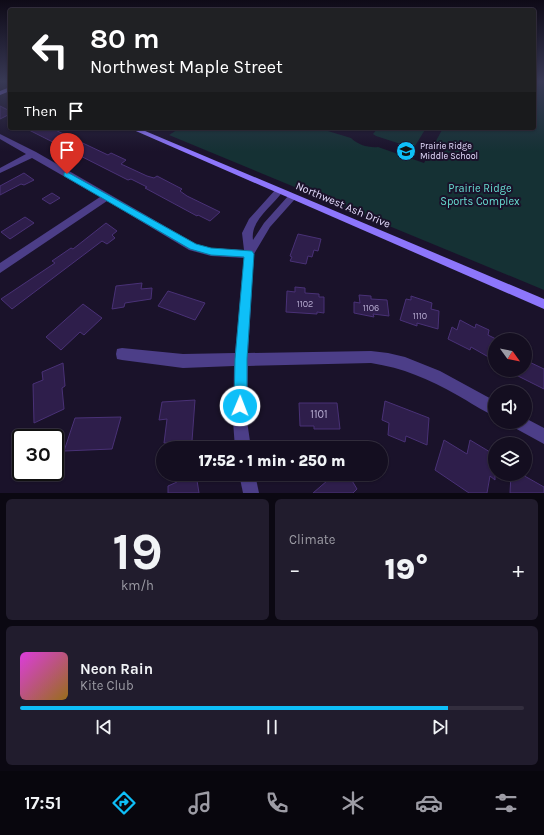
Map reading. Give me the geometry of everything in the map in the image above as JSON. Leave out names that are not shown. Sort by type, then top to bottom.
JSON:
[{"type":"street","name":"Northwest Ash Drive","points":[[137,130],[544,304]]},
{"type":"street","points":[[0,136],[200,249],[211,252],[249,254]]},
{"type":"street","points":[[0,171],[33,154]]},
{"type":"street","points":[[242,441],[240,421],[241,359],[249,254],[247,233],[254,219],[279,191]]},
{"type":"street","points":[[0,269],[107,197]]},
{"type":"street","points":[[249,254],[267,225],[292,197]]},
{"type":"street","points":[[122,354],[183,361],[371,357],[390,358],[412,364],[488,405]]},
{"type":"street","points":[[531,429],[544,436]]},
{"type":"street","points":[[248,481],[251,493]]},
{"type":"green space","name":"Prairie Ridge Sports Complex","points":[[536,105],[544,105],[544,290],[169,135],[177,130],[325,130],[351,138],[364,146],[378,147],[424,163],[442,130],[536,130]]},
{"type":"green space","points":[[376,130],[425,130],[415,146],[410,147],[373,134]]},
{"type":"building","points":[[0,106],[8,110],[8,115],[0,119]]},
{"type":"building","points":[[29,130],[55,130],[108,155],[111,153],[126,160],[121,164],[147,176],[154,178],[157,176],[182,189],[180,191],[187,196],[220,212],[210,221],[198,215],[197,216],[131,179],[128,180]]},
{"type":"building","points":[[24,173],[34,180],[24,185],[21,184],[0,195],[0,186]]},
{"type":"building","points":[[52,193],[60,198],[50,204],[42,199]]},
{"type":"building","points":[[25,217],[34,223],[10,239],[1,232]]},
{"type":"building","points":[[106,223],[117,231],[112,235],[115,238],[107,244],[102,241],[12,309],[1,299],[55,263],[52,261],[71,248],[73,249]]},
{"type":"building","points":[[298,234],[321,239],[318,251],[314,250],[312,257],[308,256],[306,264],[290,261],[292,257],[290,256]]},
{"type":"building","points":[[142,283],[141,289],[152,288],[151,299],[125,303],[124,307],[112,309],[116,286]]},
{"type":"building","points":[[295,287],[305,288],[305,293],[319,294],[319,297],[324,297],[324,313],[286,312],[287,291],[295,292]]},
{"type":"building","points":[[168,291],[205,303],[195,320],[158,306]]},
{"type":"building","points":[[359,295],[371,296],[371,299],[387,300],[389,316],[373,314],[374,317],[354,313],[354,302],[360,303]]},
{"type":"building","points":[[411,296],[432,303],[431,309],[439,311],[438,329],[417,323],[417,326],[400,320],[406,299],[411,300]]},
{"type":"building","points":[[83,304],[102,318],[84,335],[80,332],[61,350],[46,337]]},
{"type":"building","points":[[460,320],[475,328],[476,324],[489,330],[488,357],[471,347],[470,350],[448,339],[452,327],[457,330]]},
{"type":"building","points":[[63,363],[65,386],[62,388],[64,409],[34,423],[33,384],[43,380],[42,372]]},
{"type":"building","points":[[532,363],[544,369],[544,389],[520,377],[532,377]]},
{"type":"building","points":[[195,400],[192,441],[164,441],[167,419],[159,420],[162,402]]},
{"type":"building","points":[[385,401],[429,418],[427,445],[406,436],[405,442],[388,435],[389,423],[382,420]]},
{"type":"building","points":[[299,403],[337,403],[340,429],[314,429],[314,426],[300,426]]},
{"type":"building","points":[[121,417],[112,449],[64,451],[75,418]]},
{"type":"building","points":[[444,440],[467,454],[470,440],[488,451],[489,481],[487,493],[469,493],[435,470]]},
{"type":"building","points":[[532,480],[544,487],[544,493],[510,493],[511,481]]},
{"type":"building","points":[[197,481],[199,493],[168,493],[168,486],[177,482]]},
{"type":"building","points":[[327,481],[352,481],[357,489],[353,493],[313,493]]},
{"type":"place","name":"Prairie Ridge Middle School","points":[[406,151]]},
{"type":"route","points":[[67,174],[193,246],[211,252],[249,254],[241,359],[240,406]]}]
